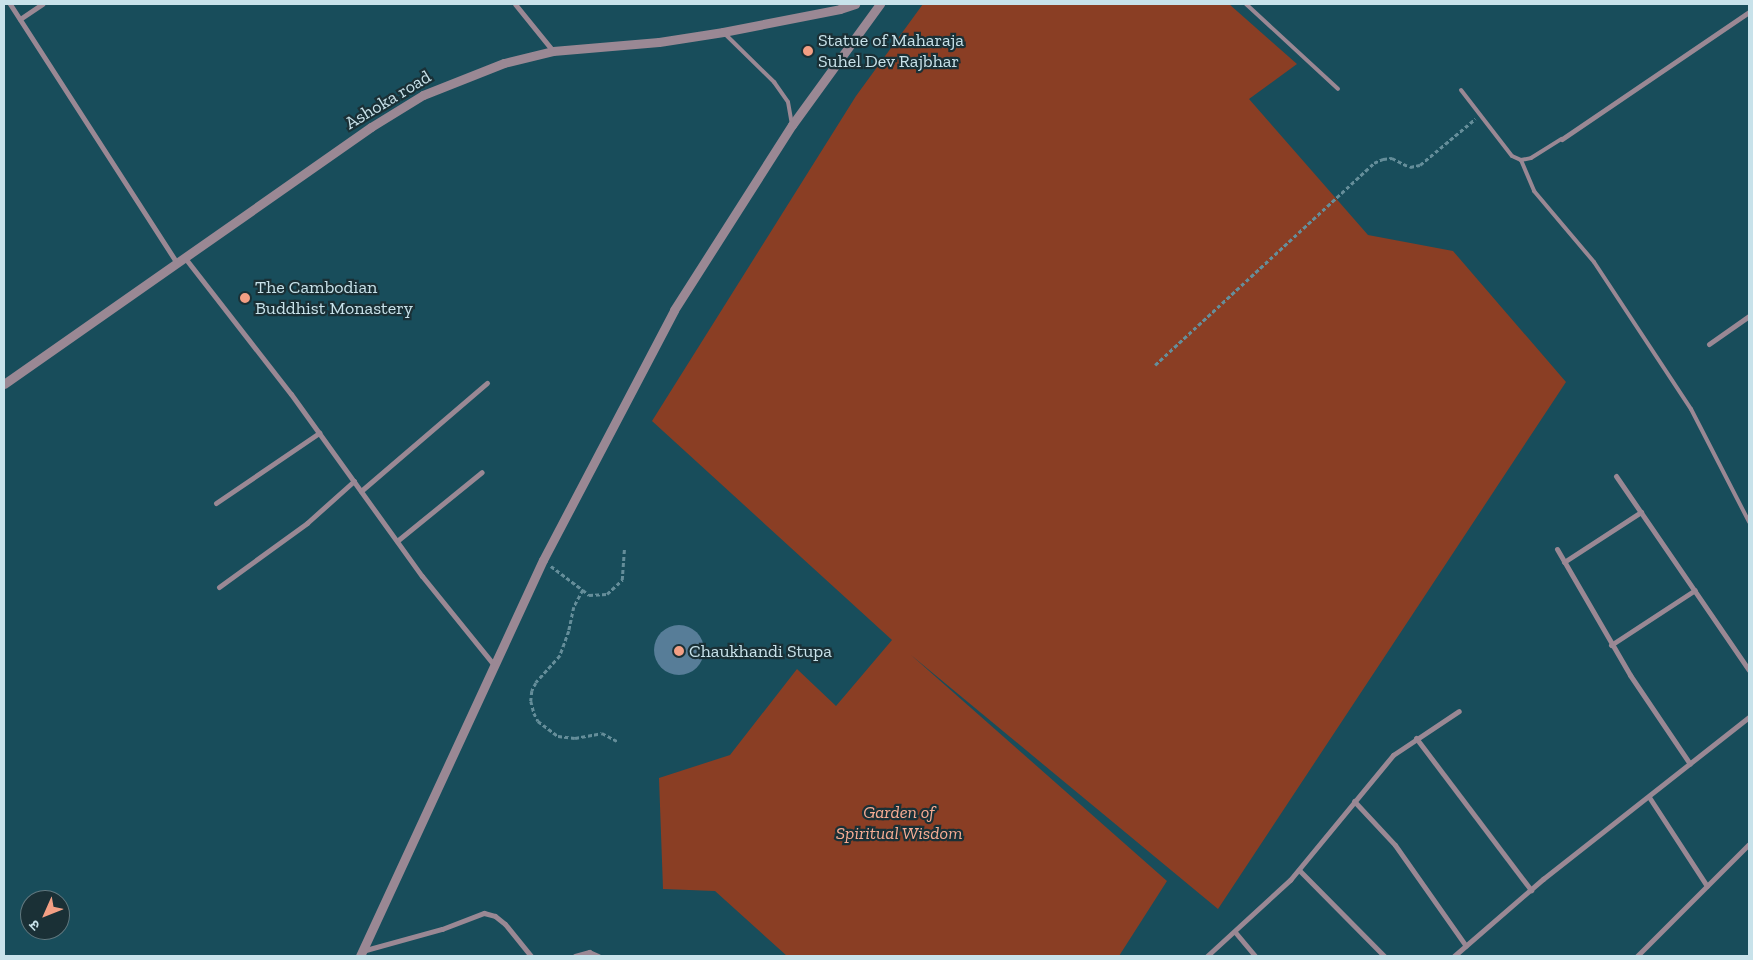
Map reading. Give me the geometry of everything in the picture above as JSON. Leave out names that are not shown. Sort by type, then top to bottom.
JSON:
[{"type":"street","points":[[10,4],[181,261],[319,433],[454,618],[494,666]]},
{"type":"street","points":[[20,19],[42,4]]},
{"type":"street","points":[[514,4],[553,51]]},
{"type":"street","name":"Ashoka road","points":[[4,384],[371,127],[422,95],[504,63],[553,51],[658,42],[723,32],[840,9],[855,4]]},
{"type":"street","points":[[361,954],[543,560],[674,310],[792,125],[880,4]]},
{"type":"street","points":[[1562,139],[1749,12]]},
{"type":"street","points":[[1709,344],[1749,316]]},
{"type":"street","points":[[361,491],[487,383]]},
{"type":"street","points":[[216,503],[319,433]]},
{"type":"street","points":[[397,541],[482,472]]},
{"type":"street","points":[[1616,476],[1749,670]]},
{"type":"street","points":[[219,587],[307,523],[354,481]]},
{"type":"street","points":[[1564,562],[1641,512]]},
{"type":"street","points":[[1557,549],[1611,645],[1690,764]]},
{"type":"street","points":[[1611,645],[1695,590]]},
{"type":"street","points":[[1207,956],[1235,932],[1299,870],[1393,755],[1459,711]]},
{"type":"street","points":[[1454,956],[1531,890],[1749,717]]},
{"type":"street","points":[[1416,738],[1531,890]]},
{"type":"street","points":[[1649,797],[1708,886]]},
{"type":"street","points":[[1354,801],[1395,845],[1466,946]]},
{"type":"street","points":[[1636,956],[1749,844]]},
{"type":"street","points":[[1299,870],[1384,956]]},
{"type":"street","points":[[361,954],[442,929],[484,913],[495,916],[505,924],[531,956]]},
{"type":"street","points":[[1235,932],[1255,956]]},
{"type":"street","points":[[575,956],[588,952],[598,956]]},
{"type":"lane","points":[[1246,4],[1338,89]]},
{"type":"lane","points":[[723,32],[774,82],[788,102],[792,125]]},
{"type":"lane","points":[[1461,90],[1512,156],[1521,160],[1531,158],[1562,139]]},
{"type":"lane","points":[[1521,160],[1534,191],[1594,262],[1691,409],[1749,522]]},
{"type":"path","points":[[1155,364],[1374,163],[1392,158],[1410,167],[1420,165],[1480,114]]},
{"type":"path","points":[[543,560],[589,595],[607,594],[622,580],[624,548]]},
{"type":"path","points":[[583,590],[574,607],[569,631],[560,656],[536,683],[532,691],[531,701],[538,721],[558,736],[576,738],[602,733],[617,741]]},
{"type":"green space","name":"Garden of Spiritual Wisdom","points":[[923,4],[1229,4],[1297,64],[1249,99],[1368,235],[1453,251],[1566,382],[1218,909],[911,655],[1167,881],[1119,956],[787,956],[715,891],[663,889],[659,778],[730,755],[797,669],[836,706],[892,640],[652,421],[856,96]]},
{"type":"building","name":"Chaukhandi Stupa","points":[[679,625],[697,632],[704,650],[697,668],[679,675],[661,668],[654,650],[661,632]]},
{"type":"place","name":"Statue of Maharaja Suhel Dev Rajbhar","points":[[808,51]]},
{"type":"place","name":"The Cambodian Buddhist Monastery","points":[[245,298]]},
{"type":"place","name":"Chaukhandi Stupa","points":[[679,651]]}]
